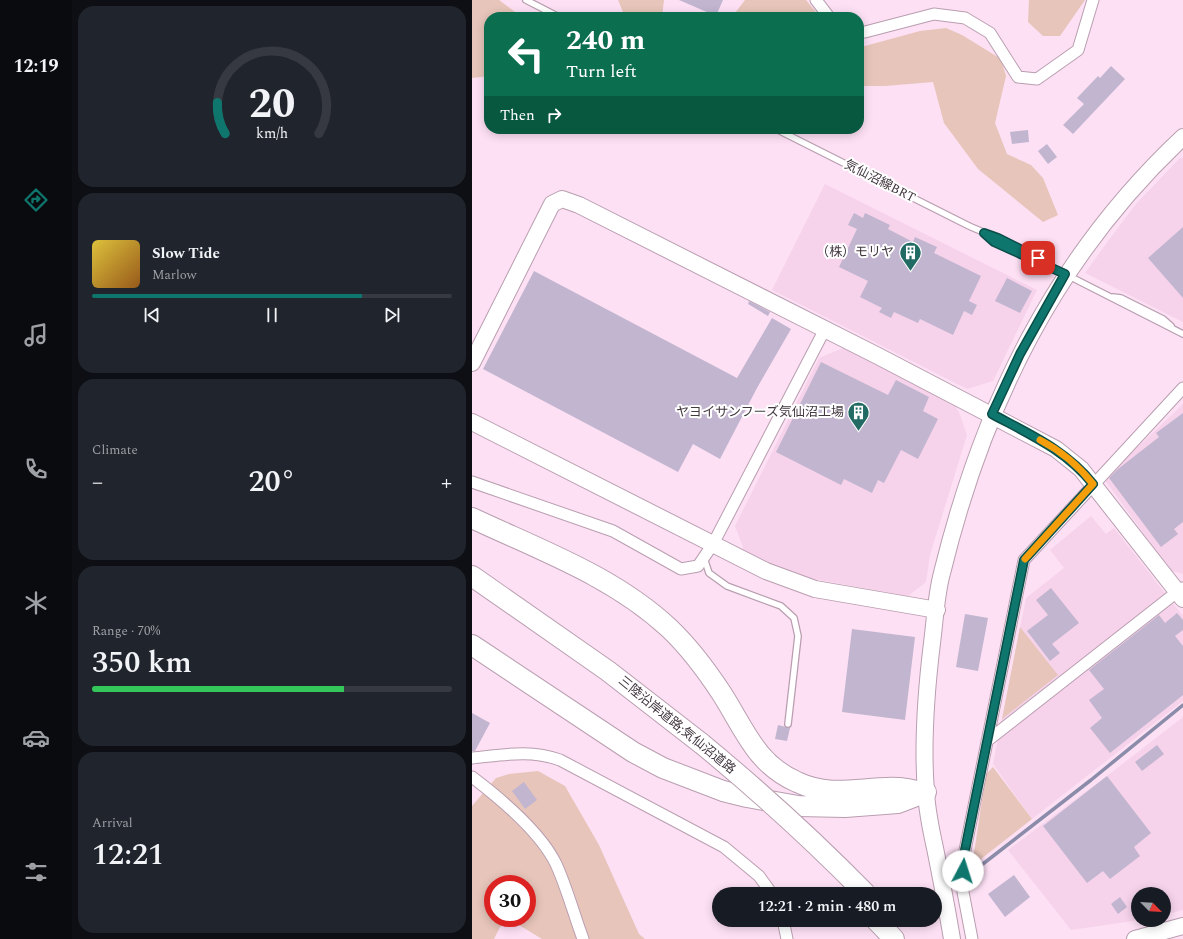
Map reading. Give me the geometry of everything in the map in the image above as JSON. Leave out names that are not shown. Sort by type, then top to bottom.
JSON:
[{"type":"highway","points":[[472,518],[592,574],[637,602],[670,629],[698,659],[722,695],[756,752],[774,770],[798,783],[836,791],[898,788],[926,792]]},
{"type":"highway","name":"三陸沿岸道路;気仙沼道路","points":[[472,576],[620,679],[698,748],[844,887]]},
{"type":"highway","name":"三陸沿岸道路;気仙沼道路","points":[[472,591],[758,790],[837,864],[859,887]]},
{"type":"highway","points":[[472,645],[633,752],[663,768],[724,791],[747,797],[798,806],[845,807],[898,803],[926,792]]},
{"type":"highway","points":[[883,927],[894,939]]},
{"type":"highway","points":[[898,927],[910,939]]},
{"type":"street","points":[[816,0],[825,12]]},
{"type":"street","points":[[864,32],[934,14],[965,18],[990,33],[1018,77],[1037,79],[1078,50],[1093,0]]},
{"type":"street","points":[[952,939],[926,792],[925,700],[941,575],[976,454],[992,414],[1019,356],[1065,274],[1122,201],[1183,137]]},
{"type":"street","points":[[472,363],[552,204],[562,200],[579,205],[992,414],[1056,449],[1081,469],[1181,593],[987,741]]},
{"type":"street","points":[[472,482],[613,531],[681,569],[698,566],[713,544],[825,329]]},
{"type":"street","points":[[972,939],[963,892],[963,860],[1024,560],[1183,388]]},
{"type":"street","points":[[472,422],[766,572],[815,589],[937,610]]},
{"type":"street","points":[[472,758],[524,752],[546,755],[560,760],[724,847],[759,876],[767,887]]},
{"type":"street","points":[[472,777],[515,814],[543,843],[556,864],[583,939]]},
{"type":"street","points":[[1135,939],[1183,926]]},
{"type":"street","points":[[784,927],[786,939]]},
{"type":"lane","points":[[526,0],[549,12]]},
{"type":"lane","name":"気仙沼線BRT","points":[[786,134],[984,233],[998,238],[1038,258],[1045,265],[1109,297],[1121,298],[1163,319],[1174,330],[1183,334]]},
{"type":"lane","points":[[704,558],[709,574],[727,586],[781,606],[794,618],[798,636],[788,724]]},
{"type":"shaded area","points":[[472,0],[499,0],[515,12],[484,12],[484,77],[472,78]]},
{"type":"shaded area","points":[[618,0],[664,0],[663,12],[623,12]]},
{"type":"shaded area","points":[[745,0],[806,0],[816,12],[736,12]]},
{"type":"shaded area","points":[[1029,0],[1085,0],[1060,36],[1043,36],[1028,22]]},
{"type":"shaded area","points":[[946,28],[962,35],[1001,59],[1006,76],[995,123],[1007,154],[1031,165],[1043,178],[1058,215],[1043,222],[978,169],[944,123],[933,82],[885,86],[864,86],[864,46],[920,31]]},
{"type":"shaded area","points":[[1180,158],[1183,158],[1183,322],[1085,273],[1136,204]]},
{"type":"shaded area","points":[[825,184],[1037,290],[993,381],[967,389],[772,290]]},
{"type":"shaded area","points":[[843,348],[954,404],[959,412],[967,435],[930,555],[926,582],[908,596],[809,578],[759,561],[742,551],[743,547],[735,526],[819,358]]},
{"type":"shaded area","points":[[1183,404],[1183,574],[1171,571],[1104,479]]},
{"type":"shaded area","points":[[1091,516],[1106,534],[1114,528],[1183,616],[1183,701],[1032,819],[993,764],[1026,598],[1064,568],[1050,550]]},
{"type":"shaded area","points":[[1020,627],[1058,675],[1002,719]]},
{"type":"shaded area","points":[[1183,717],[1183,910],[1171,913],[1171,887],[1131,887],[1131,921],[1071,930],[1008,850]]},
{"type":"shaded area","points":[[993,767],[1032,819],[972,866],[986,774]]},
{"type":"shaded area","points":[[538,771],[565,786],[599,845],[639,934],[645,939],[542,939],[522,927],[536,927],[536,875],[484,875],[484,927],[500,927],[494,939],[472,939],[472,806],[496,778],[509,774]]},
{"type":"building","points":[[679,0],[723,0],[718,12],[707,12]]},
{"type":"building","points":[[1111,66],[1125,79],[1073,134],[1063,125],[1084,104],[1077,98],[1098,76],[1100,78]]},
{"type":"building","points":[[1028,130],[1029,142],[1012,144],[1010,132]]},
{"type":"building","points":[[1047,144],[1057,157],[1048,164],[1038,151]]},
{"type":"building","name":"（株）モリヤ","points":[[854,213],[863,218],[865,213],[890,225],[888,229],[913,242],[915,237],[937,247],[934,253],[981,276],[969,301],[977,305],[972,315],[964,311],[953,335],[920,319],[918,323],[894,312],[891,318],[879,312],[882,308],[860,297],[868,281],[839,267],[857,229],[848,225]]},
{"type":"building","points":[[1183,227],[1183,298],[1148,258]]},
{"type":"building","points":[[534,271],[737,378],[772,318],[791,329],[757,388],[720,459],[693,444],[678,472],[483,369]]},
{"type":"building","points":[[1007,278],[1032,291],[1020,313],[995,301]]},
{"type":"building","points":[[749,301],[770,312],[768,316],[748,304]]},
{"type":"building","name":"ヤヨイサンフーズ気仙沼工場","points":[[821,362],[888,395],[896,380],[929,397],[923,411],[938,419],[918,459],[901,450],[884,483],[878,480],[872,493],[844,479],[841,485],[776,452]]},
{"type":"building","points":[[1183,413],[1183,522],[1174,529],[1178,534],[1161,547],[1109,478],[1118,469],[1159,437],[1156,433]]},
{"type":"building","points":[[1051,588],[1079,623],[1052,644],[1060,653],[1050,661],[1027,631],[1048,615],[1036,600]]},
{"type":"building","points":[[1177,613],[1183,620],[1183,630],[1175,636],[1183,646],[1183,695],[1110,753],[1090,728],[1102,718],[1089,700],[1104,689],[1089,670],[1159,615],[1165,623]]},
{"type":"building","points":[[965,614],[988,618],[978,671],[956,667]]},
{"type":"building","points":[[852,629],[915,637],[905,720],[842,712]]},
{"type":"building","points":[[472,713],[490,723],[475,751],[472,751]]},
{"type":"building","points":[[778,725],[790,728],[787,741],[775,739]]},
{"type":"building","points":[[1157,745],[1164,754],[1142,771],[1135,762]]},
{"type":"building","points":[[1107,776],[1151,833],[1134,847],[1140,856],[1110,879],[1103,871],[1087,883],[1043,826]]},
{"type":"building","points":[[524,782],[537,800],[525,809],[512,791]]},
{"type":"building","points":[[1014,875],[1030,897],[1005,917],[988,894]]},
{"type":"building","points":[[1120,897],[1127,907],[1118,914],[1111,904]]},
{"type":"waterway","points":[[979,867],[1091,780],[1183,705]]},
{"type":"slow traffic","points":[[1025,559],[1093,484],[1081,469],[1056,449],[1040,440]]},
{"type":"place","name":"（株）モリヤ","points":[[910,272]]},
{"type":"place","name":"ヤヨイサンフーズ気仙沼工場","points":[[859,432]]},
{"type":"route","points":[[963,871],[963,860],[1024,560],[1093,484],[1081,469],[1056,449],[992,414],[1008,376],[1065,274],[1045,265],[1036,263],[994,242],[984,233],[998,238],[1038,258]]}]
